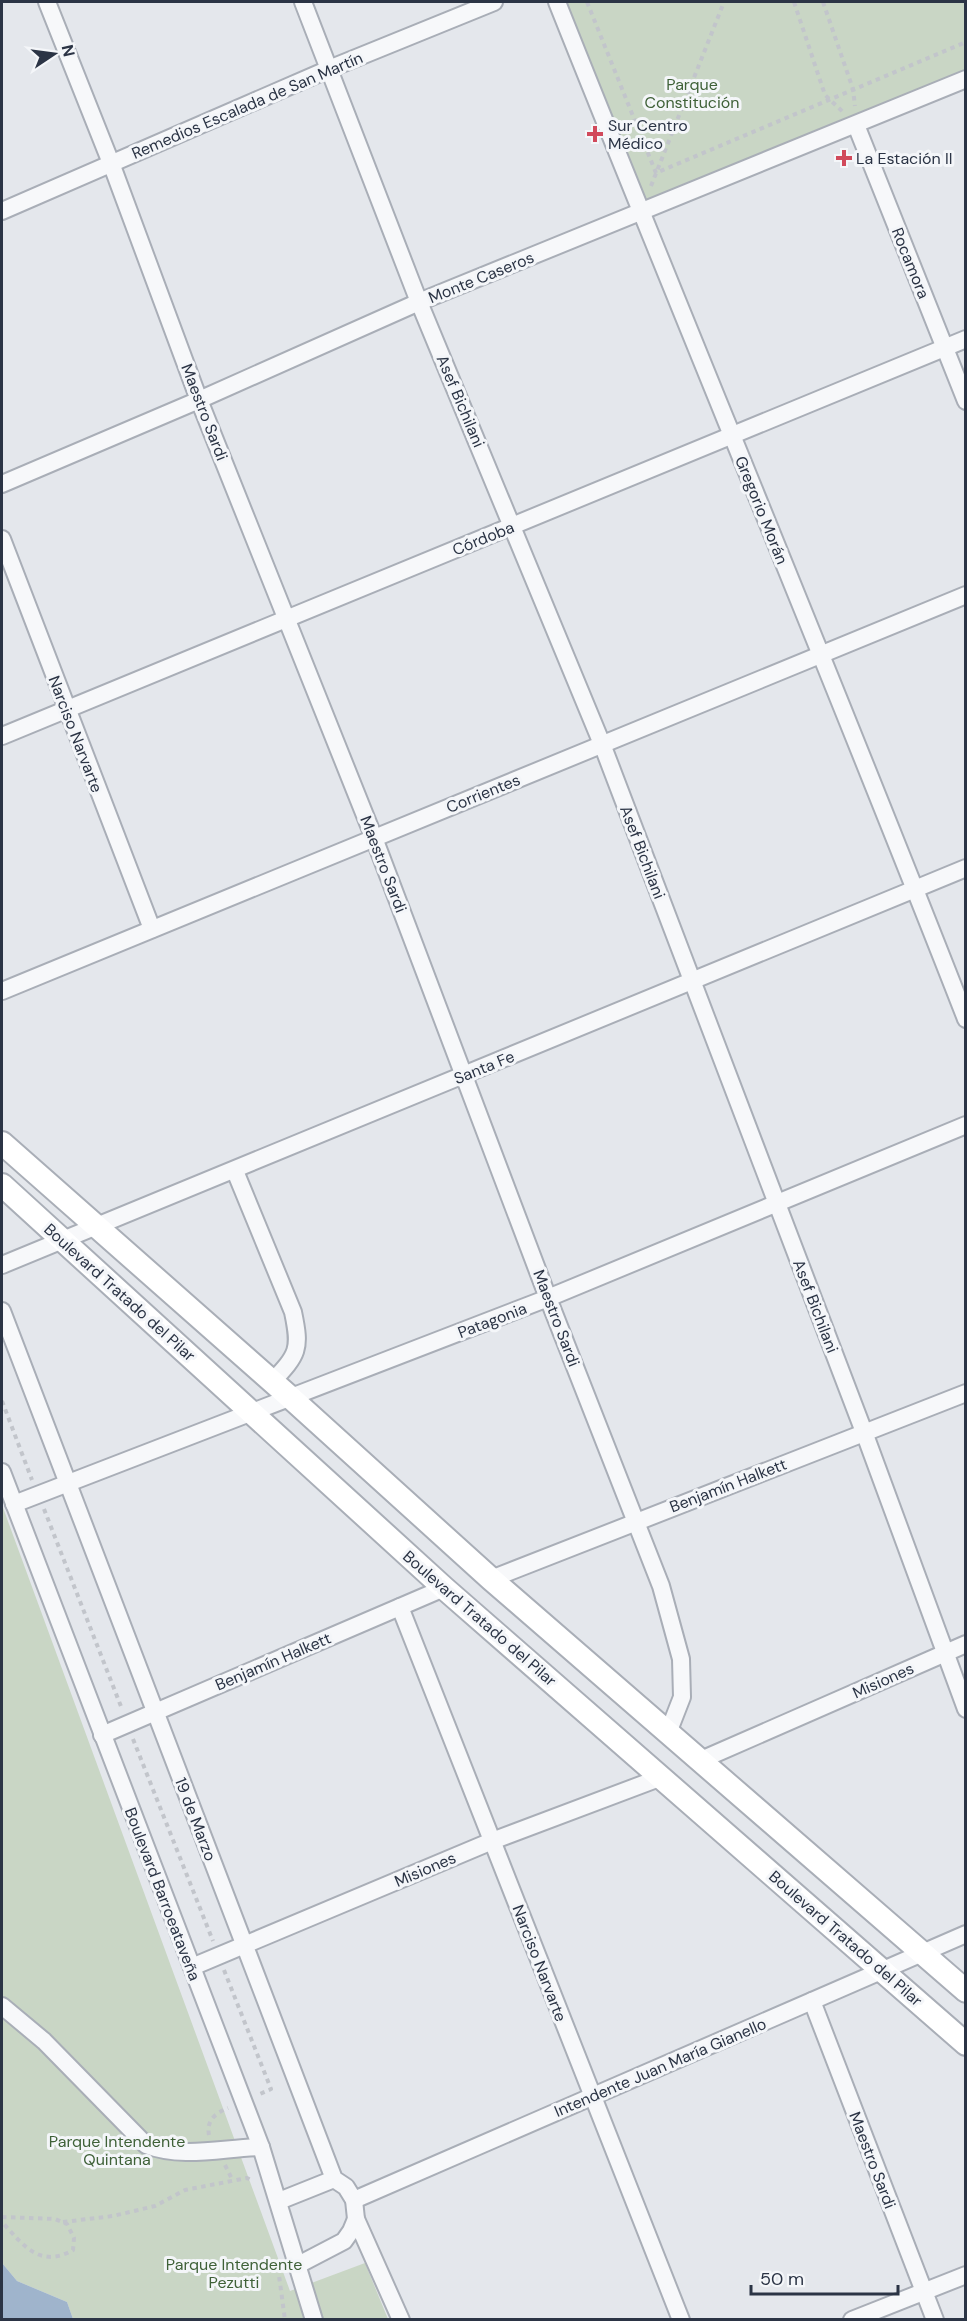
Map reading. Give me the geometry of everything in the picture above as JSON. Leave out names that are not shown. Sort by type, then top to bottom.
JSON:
[{"type":"main road","name":"Boulevard Tratado del Pilar","points":[[2,1143],[291,1398],[491,1579],[966,1991]]},
{"type":"main road","name":"Boulevard Tratado del Pilar","points":[[2,1185],[444,1588],[966,2044]]},
{"type":"street","name":"Maestro Sardi","points":[[47,2],[111,163],[199,400],[374,838],[548,1298],[661,1586],[681,1659],[682,1697],[668,1733]]},
{"type":"street","name":"Asef Bichilani","points":[[303,2],[419,302],[602,744],[864,1432],[966,1709]]},
{"type":"street","name":"Remedios Escalada de San Martín","points":[[2,211],[329,69],[494,2]]},
{"type":"street","name":"Gregorio Morán","points":[[557,2],[640,212],[822,654],[966,1019]]},
{"type":"street","name":"Monte Caseros","points":[[2,484],[199,400],[419,302],[966,79]]},
{"type":"street","name":"Rocamora","points":[[856,125],[966,401]]},
{"type":"street","name":"Córdoba","points":[[2,736],[966,339]]},
{"type":"street","name":"Narciso Narvarte","points":[[2,539],[152,929]]},
{"type":"street","name":"Corrientes","points":[[2,991],[966,595]]},
{"type":"street","name":"Santa Fe","points":[[2,1265],[235,1171],[966,868]]},
{"type":"street","name":"Patagonia","points":[[14,1504],[548,1298],[966,1125]]},
{"type":"street","points":[[235,1171],[293,1312],[298,1334],[292,1360],[272,1382]]},
{"type":"street","name":"19 de Marzo","points":[[2,1311],[334,2179],[346,2187],[354,2200]]},
{"type":"street","name":"Benjamín Halkett","points":[[491,1579],[966,1393]]},
{"type":"street","name":"Boulevard Barroeataveña","points":[[2,1472],[261,2146],[314,2319]]},
{"type":"street","name":"Benjamín Halkett","points":[[102,1735],[444,1588]]},
{"type":"street","name":"Narciso Narvarte","points":[[400,1607],[681,2319]]},
{"type":"street","name":"Misiones","points":[[701,1760],[966,1644]]},
{"type":"street","name":"Misiones","points":[[192,1967],[492,1840],[662,1777]]},
{"type":"street","name":"Intendente Juan María Gianello","points":[[354,2200],[966,1934]]},
{"type":"street","name":"Maestro Sardi","points":[[812,2001],[935,2319]]},
{"type":"street","points":[[2,2006],[44,2041],[146,2145],[163,2151],[183,2153],[261,2146]]},
{"type":"street","points":[[279,2201],[334,2179]]},
{"type":"street","points":[[354,2200],[356,2219],[401,2319]]},
{"type":"street","points":[[298,2265],[344,2241],[356,2219]]},
{"type":"street","points":[[852,2319],[966,2275]]},
{"type":"path","points":[[587,2],[656,173]]},
{"type":"path","points":[[640,212],[724,2]]},
{"type":"path","points":[[794,2],[825,95],[856,125]]},
{"type":"path","points":[[823,2],[853,88],[856,125]]},
{"type":"path","points":[[656,173],[966,42]]},
{"type":"path","points":[[63,2222],[112,2216],[155,2206],[185,2190],[247,2178],[254,2182]]},
{"type":"path","points":[[55,2218],[67,2224],[74,2238],[73,2250],[62,2256],[45,2258],[24,2247],[2,2219],[55,2218]]},
{"type":"path","points":[[278,2266],[285,2319]]},
{"type":"green space","name":"Parque Constitución","points":[[559,2],[965,2],[965,77],[641,211]]},
{"type":"green space","name":"Parque Intendente Quintana","points":[[2,1505],[290,2291],[365,2263],[388,2319],[73,2319],[67,2302],[17,2281],[2,2263]]},
{"type":"water","points":[[2,2263],[17,2281],[67,2302],[73,2319],[2,2319]]},
{"type":"place","name":"Sur Centro Médico","points":[[595,134]]},
{"type":"place","name":"La Estación II","points":[[844,158]]},
{"type":"park label","name":"Parque Intendente Pezutti","points":[[234,2273]]}]
